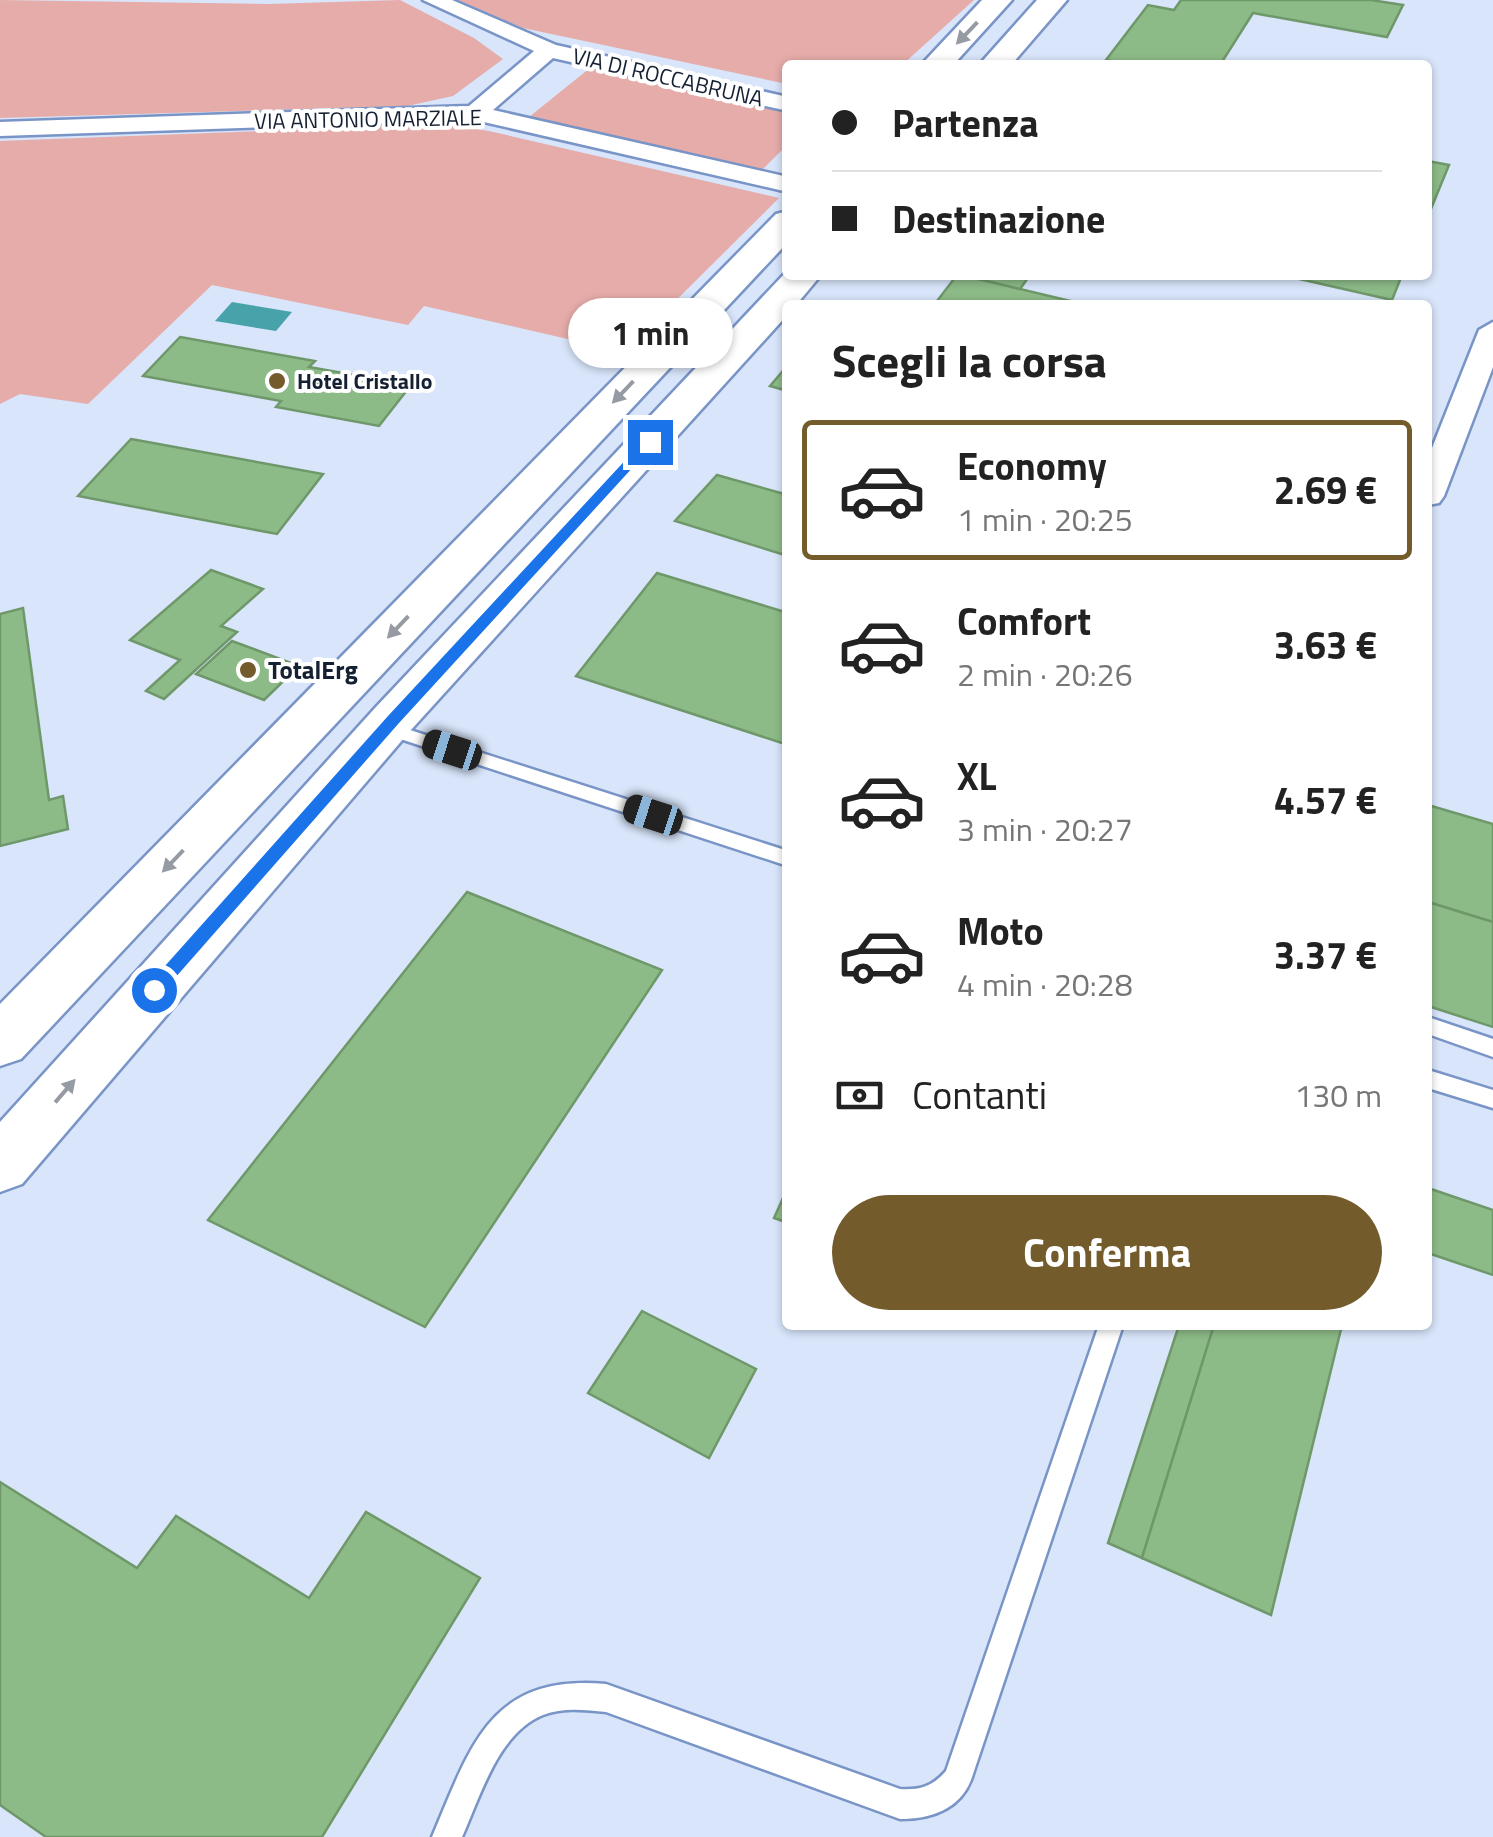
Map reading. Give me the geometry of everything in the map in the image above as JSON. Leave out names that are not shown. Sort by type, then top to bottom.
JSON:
[{"type":"main road","points":[[941,60],[998,0]]},
{"type":"main road","points":[[998,60],[1052,0]]},
{"type":"main road","points":[[0,1042],[782,227]]},
{"type":"main road","points":[[0,1164],[386,728],[798,280]]},
{"type":"street","name":"VIA DI ROCCABRUNA","points":[[434,0],[550,50],[782,103]]},
{"type":"street","name":"VIA DI ROCCABRUNA","points":[[475,113],[550,50]]},
{"type":"street","name":"VIA ANTONIO MARZIALE","points":[[0,129],[475,113],[782,184]]},
{"type":"street","points":[[1432,486],[1493,330]]},
{"type":"lane","points":[[386,728],[782,857]]},
{"type":"lane","points":[[1432,1027],[1493,1048]]},
{"type":"lane","points":[[1432,1079],[1493,1098]]},
{"type":"lane","points":[[447,1837],[505,1726],[528,1704],[565,1692],[606,1698],[900,1804],[932,1802],[947,1794],[957,1780],[1109,1330]]},
{"type":"shaded area","points":[[0,0],[269,4],[400,0],[474,38],[503,59],[453,96],[407,106],[0,118]]},
{"type":"shaded area","points":[[457,0],[974,0],[908,60],[782,60],[782,83],[523,28]]},
{"type":"shaded area","points":[[590,68],[782,110],[782,150],[761,171],[529,117]]},
{"type":"shaded area","points":[[441,124],[489,131],[779,198],[624,352],[424,306],[408,325],[212,285],[88,404],[20,394],[0,404],[0,141]]},
{"type":"shaded area","points":[[232,302],[292,312],[276,331],[215,321]]},
{"type":"building","points":[[1181,0],[1371,0],[1403,5],[1387,37],[1253,13],[1223,60],[1106,60],[1148,5],[1174,10]]},
{"type":"building","points":[[1432,162],[1449,165],[1432,206]]},
{"type":"building","points":[[953,280],[983,280],[1066,300],[938,300]]},
{"type":"building","points":[[983,280],[1026,280],[1020,289]]},
{"type":"building","points":[[1304,280],[1400,280],[1392,300]]},
{"type":"building","name":"Hotel Cristallo","points":[[180,337],[315,361],[309,367],[411,385],[379,426],[276,407],[281,401],[143,376]]},
{"type":"building","points":[[782,372],[782,389],[770,386]]},
{"type":"building","points":[[131,439],[323,474],[277,534],[78,496]]},
{"type":"building","points":[[717,475],[782,493],[782,554],[675,521]]},
{"type":"building","points":[[211,570],[263,589],[221,626],[237,632],[164,699],[146,691],[180,660],[130,640]]},
{"type":"building","points":[[657,573],[782,611],[782,743],[576,676]]},
{"type":"building","points":[[23,608],[49,800],[63,796],[68,829],[0,846],[0,614]]},
{"type":"building","name":"TotalErg","points":[[232,641],[299,666],[264,700],[196,674]]},
{"type":"building","points":[[1432,806],[1493,824],[1493,922],[1432,903]]},
{"type":"building","points":[[467,892],[662,970],[425,1327],[208,1220]]},
{"type":"building","points":[[1432,903],[1493,922],[1493,1027],[1432,1007]]},
{"type":"building","points":[[1432,1189],[1493,1210],[1493,1275],[1432,1254]]},
{"type":"building","points":[[782,1200],[782,1221],[774,1218]]},
{"type":"building","points":[[642,1311],[756,1369],[709,1458],[588,1393]]},
{"type":"building","points":[[1177,1330],[1212,1330],[1142,1558],[1108,1543]]},
{"type":"building","points":[[1212,1330],[1341,1330],[1271,1615],[1142,1558]]},
{"type":"building","points":[[0,1482],[137,1568],[176,1516],[309,1598],[366,1512],[480,1578],[322,1837],[46,1837],[0,1805]]},
{"type":"place","name":"Hotel Cristallo","points":[[277,381]]},
{"type":"place","name":"TotalErg","points":[[248,670]]},
{"type":"route","points":[[154,990],[394,719],[650,442]]}]
